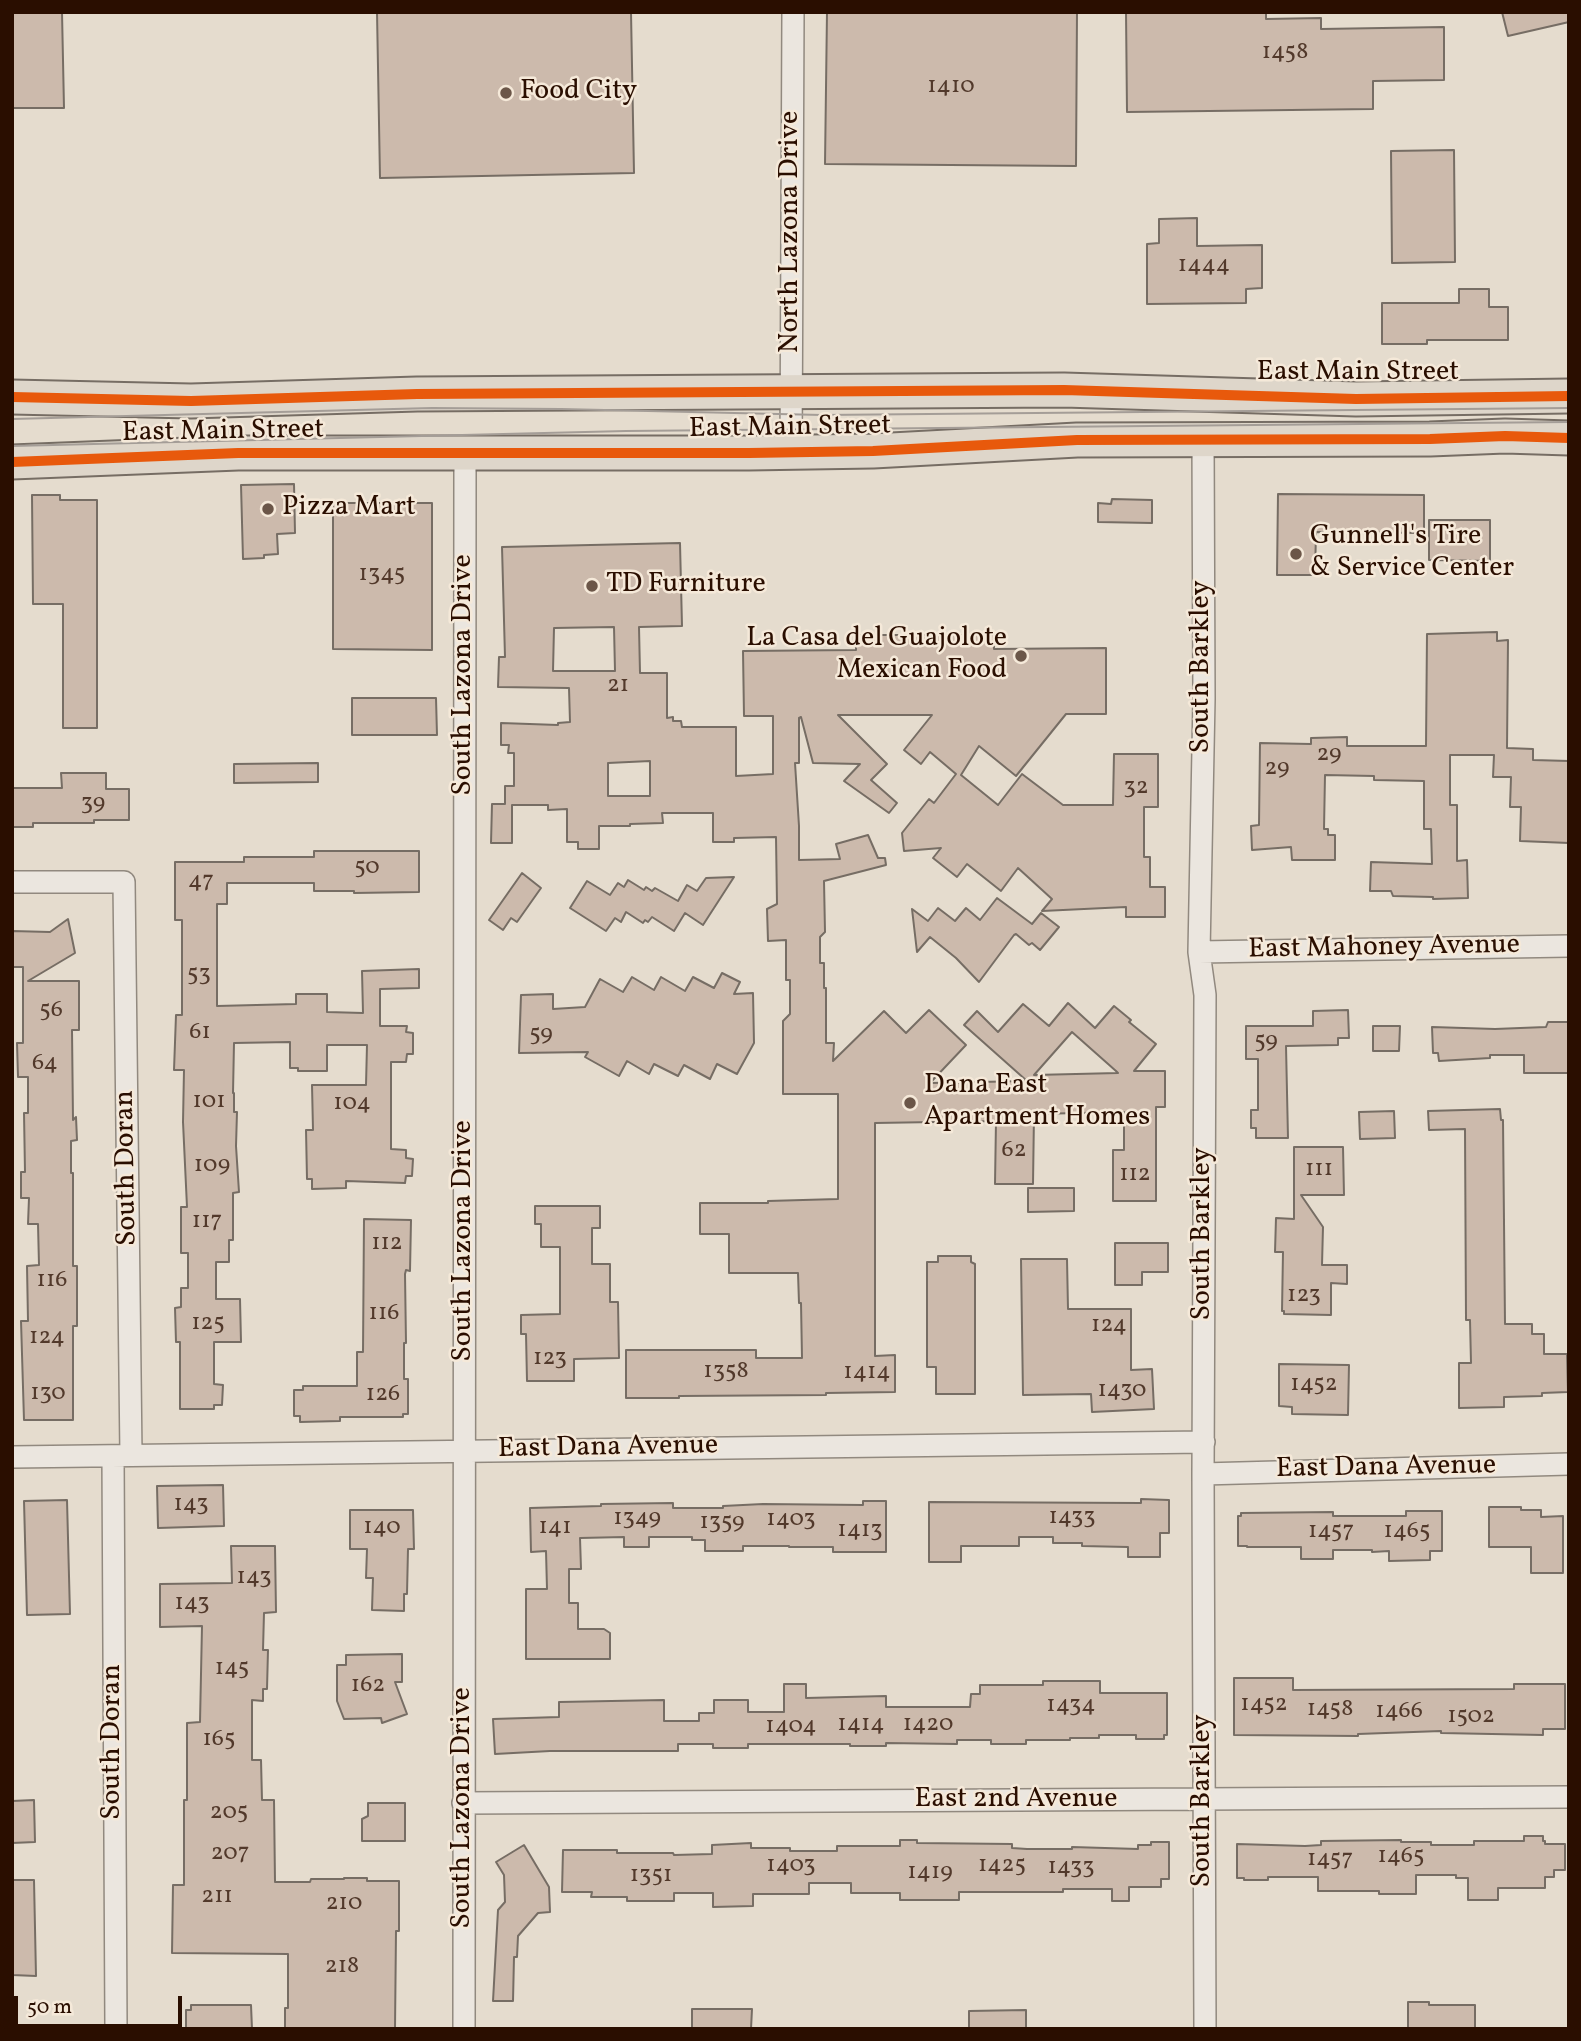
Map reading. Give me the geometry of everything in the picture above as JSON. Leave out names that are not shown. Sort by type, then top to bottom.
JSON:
[{"type":"main road","name":"East Main Street","points":[[12,397],[191,401],[417,394],[1087,390],[1356,399],[1569,396]]},
{"type":"main road","name":"East Main Street","points":[[12,462],[238,453],[791,452],[1033,442],[1505,436],[1569,438]]},
{"type":"street","name":"North Lazona Drive","points":[[791,452],[793,12]]},
{"type":"street","name":"South Barkley","points":[[1203,439],[1204,699],[1199,952],[1205,995],[1205,2029]]},
{"type":"street","name":"South Lazona Drive","points":[[464,2029],[465,454]]},
{"type":"street","name":"South Doran","points":[[12,882],[124,882],[116,2029]]},
{"type":"street","name":"East Mahoney Avenue","points":[[1199,952],[1569,946]]},
{"type":"street","name":"East Dana Avenue","points":[[12,1457],[1204,1442]]},
{"type":"street","name":"East Dana Avenue","points":[[1203,1474],[1569,1464]]},
{"type":"street","name":"East 2nd Avenue","points":[[463,1802],[1569,1797]]},
{"type":"building","points":[[12,12],[62,12],[64,108],[12,108]]},
{"type":"building","name":"Food City","points":[[377,12],[631,12],[634,173],[380,178]]},
{"type":"building","points":[[827,12],[1077,12],[1076,166],[825,164]]},
{"type":"building","points":[[1126,12],[1266,12],[1266,19],[1321,18],[1321,29],[1444,27],[1444,80],[1373,81],[1373,109],[1127,112]]},
{"type":"building","points":[[1502,12],[1569,12],[1569,22],[1508,36]]},
{"type":"building","points":[[1454,150],[1455,262],[1392,263],[1391,151]]},
{"type":"building","points":[[1197,218],[1197,246],[1262,245],[1262,288],[1246,289],[1246,303],[1147,304],[1147,244],[1159,243],[1159,219]]},
{"type":"building","points":[[1459,289],[1489,289],[1489,307],[1508,307],[1508,340],[1427,340],[1427,344],[1382,344],[1382,303],[1459,303]]},
{"type":"building","name":"Pizza Mart","points":[[294,484],[295,533],[277,534],[278,554],[243,559],[241,485]]},
{"type":"building","name":"Gunnell's Tire & Service Center","points":[[1278,494],[1424,495],[1424,533],[1316,532],[1315,575],[1277,575]]},
{"type":"building","points":[[32,495],[60,495],[60,500],[97,500],[97,728],[63,728],[63,604],[33,604]]},
{"type":"building","points":[[1112,499],[1152,500],[1152,523],[1098,522],[1098,503],[1111,504]]},
{"type":"building","points":[[333,503],[432,503],[432,650],[333,649]]},
{"type":"building","points":[[1429,520],[1490,520],[1490,561],[1429,560]]},
{"type":"building","points":[[680,543],[682,626],[639,627],[640,673],[667,673],[667,718],[673,717],[673,721],[681,721],[682,727],[736,727],[736,776],[773,774],[773,716],[744,716],[743,651],[856,650],[856,635],[994,635],[994,649],[1106,648],[1106,714],[1066,714],[1016,776],[979,746],[961,775],[998,805],[1022,774],[1063,805],[1113,805],[1114,754],[1158,754],[1158,807],[1144,807],[1144,857],[1150,857],[1150,887],[1165,887],[1165,917],[1126,917],[1126,907],[1042,911],[1052,899],[1018,868],[1001,891],[967,864],[957,877],[933,858],[941,848],[904,851],[902,833],[929,799],[934,803],[956,774],[930,752],[921,764],[904,750],[932,715],[838,715],[887,764],[871,780],[897,803],[889,813],[844,781],[860,764],[813,763],[801,717],[799,718],[799,763],[795,763],[799,860],[840,859],[836,844],[868,835],[878,858],[885,858],[886,865],[824,881],[825,932],[820,937],[820,963],[824,963],[826,988],[826,1043],[834,1043],[833,1061],[884,1011],[906,1033],[929,1010],[966,1045],[930,1083],[1027,1081],[964,1025],[977,1011],[998,1032],[1023,1004],[1049,1026],[1068,1003],[1095,1028],[1114,1006],[1156,1044],[1134,1071],[1165,1071],[1165,1107],[1156,1107],[1156,1201],[1113,1201],[1113,1150],[1124,1150],[1124,1112],[1034,1114],[1033,1184],[995,1184],[996,1121],[875,1123],[875,1356],[895,1355],[895,1392],[626,1398],[626,1350],[756,1350],[756,1358],[802,1358],[798,1273],[729,1273],[729,1234],[700,1234],[700,1203],[838,1199],[838,1094],[783,1094],[783,1021],[790,1014],[790,980],[786,980],[786,940],[768,941],[767,909],[777,904],[776,837],[734,838],[734,842],[713,842],[713,813],[662,813],[663,823],[599,826],[599,849],[578,849],[578,842],[567,842],[567,809],[548,810],[548,805],[512,805],[512,843],[491,843],[492,804],[505,804],[505,786],[514,786],[514,753],[508,753],[509,745],[501,745],[501,723],[558,725],[570,722],[569,688],[498,687],[499,657],[505,657],[502,547]],"holes":[[[614,627],[615,671],[553,671],[554,628]],[[650,761],[650,796],[608,796],[608,763]],[[1072,1032],[1118,1073],[1034,1075]]]},
{"type":"building","points":[[1497,632],[1497,641],[1508,640],[1507,748],[1533,749],[1533,760],[1569,761],[1569,843],[1520,841],[1521,807],[1510,807],[1511,777],[1493,777],[1494,755],[1450,755],[1450,805],[1457,805],[1457,861],[1467,860],[1468,898],[1433,899],[1393,896],[1391,891],[1370,891],[1371,862],[1432,864],[1431,829],[1424,829],[1424,781],[1325,775],[1324,829],[1328,829],[1328,835],[1335,835],[1335,860],[1292,860],[1291,847],[1252,850],[1251,826],[1259,825],[1260,743],[1311,744],[1311,738],[1347,737],[1347,746],[1426,746],[1427,634]]},
{"type":"building","points":[[352,698],[436,698],[437,735],[352,735]]},
{"type":"building","points":[[318,763],[318,782],[234,783],[234,764]]},
{"type":"building","points":[[61,773],[106,773],[106,789],[129,789],[129,820],[33,823],[33,827],[12,827],[12,788],[62,788]]},
{"type":"building","points":[[314,851],[419,851],[419,892],[314,891],[314,883],[227,883],[227,904],[217,904],[217,1006],[296,1004],[296,994],[327,994],[327,1012],[363,1013],[362,971],[419,969],[419,988],[380,989],[380,1026],[407,1026],[406,1032],[413,1033],[413,1054],[407,1054],[406,1062],[391,1062],[391,1149],[406,1150],[406,1158],[413,1159],[412,1176],[406,1176],[405,1183],[346,1181],[346,1188],[312,1189],[312,1179],[307,1179],[306,1130],[313,1130],[312,1085],[366,1085],[367,1045],[327,1045],[327,1071],[298,1071],[298,1068],[290,1068],[290,1042],[234,1043],[233,1093],[234,1112],[237,1112],[239,1192],[233,1193],[233,1240],[229,1240],[229,1262],[216,1262],[216,1299],[240,1299],[241,1342],[214,1342],[214,1384],[223,1385],[222,1405],[214,1405],[214,1409],[180,1409],[180,1342],[176,1342],[175,1308],[181,1307],[181,1288],[188,1288],[188,1253],[181,1253],[181,1207],[187,1207],[183,1122],[184,1070],[174,1070],[176,1015],[182,1015],[182,920],[175,920],[175,862],[244,862],[244,857],[314,857]]},
{"type":"building","points":[[522,873],[541,888],[517,922],[511,918],[503,930],[489,920]]},
{"type":"building","points":[[734,877],[703,925],[685,913],[674,931],[652,917],[643,923],[626,912],[621,922],[615,918],[606,931],[570,908],[587,881],[610,895],[618,883],[624,887],[628,880],[644,890],[646,887],[652,891],[655,888],[678,901],[687,885],[697,891],[706,878]]},
{"type":"building","points":[[997,898],[1032,924],[1041,913],[1059,927],[1040,950],[1014,935],[979,982],[956,958],[930,937],[917,952],[912,909],[928,921],[938,908],[955,921],[966,908],[980,920]]},
{"type":"building","points":[[68,919],[75,953],[28,981],[79,981],[79,1030],[72,1030],[73,1120],[76,1117],[77,1140],[71,1141],[73,1266],[77,1266],[77,1326],[73,1326],[73,1420],[24,1420],[21,1321],[28,1321],[27,1266],[39,1265],[38,1224],[28,1224],[29,1198],[21,1198],[21,1172],[25,1172],[24,1113],[28,1113],[28,1077],[18,1077],[17,1043],[23,1043],[23,967],[12,967],[12,931],[50,932]]},
{"type":"building","points":[[722,973],[740,982],[734,994],[753,993],[754,1043],[737,1074],[717,1064],[710,1079],[684,1065],[678,1076],[654,1064],[649,1074],[627,1061],[619,1076],[585,1057],[588,1052],[519,1053],[521,995],[553,994],[553,1009],[585,1007],[600,979],[623,992],[632,977],[654,990],[661,977],[685,991],[693,977],[714,988]]},
{"type":"building","points":[[1348,1010],[1349,1038],[1338,1038],[1338,1045],[1286,1046],[1288,1138],[1256,1138],[1256,1128],[1251,1128],[1251,1110],[1258,1110],[1258,1059],[1246,1059],[1246,1026],[1313,1026],[1313,1011]]},
{"type":"building","points":[[1548,1022],[1569,1022],[1569,1073],[1524,1073],[1524,1055],[1490,1055],[1490,1058],[1439,1061],[1438,1053],[1433,1053],[1432,1027],[1546,1027]]},
{"type":"building","points":[[1373,1026],[1400,1026],[1399,1051],[1373,1051]]},
{"type":"building","points":[[1500,1109],[1503,1120],[1505,1324],[1532,1324],[1532,1334],[1544,1334],[1544,1354],[1567,1354],[1568,1392],[1504,1397],[1504,1407],[1459,1408],[1459,1363],[1471,1363],[1470,1320],[1466,1320],[1465,1129],[1429,1130],[1428,1111]]},
{"type":"building","points":[[1394,1111],[1395,1138],[1360,1139],[1359,1112]]},
{"type":"building","points":[[1294,1147],[1343,1147],[1344,1195],[1301,1195],[1323,1227],[1322,1265],[1347,1265],[1347,1284],[1331,1283],[1331,1315],[1284,1314],[1282,1311],[1283,1252],[1275,1252],[1276,1218],[1294,1219]]},
{"type":"building","points":[[1028,1188],[1074,1188],[1074,1211],[1028,1212]]},
{"type":"building","points":[[535,1206],[600,1206],[600,1228],[592,1228],[592,1264],[610,1264],[610,1302],[618,1302],[619,1358],[574,1359],[574,1381],[527,1381],[526,1334],[521,1334],[521,1315],[560,1314],[560,1247],[541,1247],[541,1224],[535,1224]]},
{"type":"building","points":[[364,1219],[411,1220],[410,1271],[406,1270],[405,1274],[404,1379],[408,1379],[408,1414],[403,1414],[403,1417],[340,1417],[340,1421],[300,1422],[300,1416],[294,1416],[294,1390],[303,1390],[303,1386],[357,1386],[357,1352],[363,1352]]},
{"type":"building","points":[[1115,1243],[1168,1243],[1168,1272],[1142,1272],[1142,1285],[1115,1285]]},
{"type":"building","points":[[938,1256],[971,1256],[971,1262],[975,1264],[975,1394],[936,1394],[936,1367],[927,1367],[927,1262],[938,1262]]},
{"type":"building","points":[[1021,1259],[1067,1259],[1068,1309],[1131,1309],[1131,1370],[1152,1369],[1154,1409],[1092,1412],[1091,1394],[1023,1395]]},
{"type":"building","points":[[1279,1364],[1349,1365],[1348,1415],[1292,1414],[1292,1407],[1279,1406]]},
{"type":"building","points":[[223,1485],[224,1526],[158,1528],[157,1486]]},
{"type":"building","points":[[1141,1499],[1169,1500],[1169,1533],[1160,1533],[1160,1557],[1128,1557],[1128,1547],[1082,1546],[1082,1543],[1053,1543],[1053,1537],[1019,1537],[1019,1546],[961,1546],[961,1562],[929,1562],[929,1502],[1141,1503]]},
{"type":"building","points":[[67,1500],[70,1614],[27,1615],[24,1501]]},
{"type":"building","points":[[863,1501],[886,1501],[886,1552],[833,1552],[833,1547],[789,1546],[743,1546],[743,1551],[705,1551],[705,1540],[692,1540],[692,1537],[649,1537],[649,1547],[624,1547],[624,1537],[580,1538],[581,1569],[569,1569],[569,1603],[578,1603],[578,1629],[604,1629],[610,1633],[610,1659],[526,1659],[526,1589],[547,1589],[546,1551],[531,1552],[530,1508],[673,1503],[673,1508],[723,1508],[763,1504],[863,1505]]},
{"type":"building","points":[[1489,1507],[1521,1507],[1521,1510],[1541,1510],[1541,1517],[1563,1516],[1563,1573],[1531,1573],[1531,1547],[1489,1547]]},
{"type":"building","points":[[350,1510],[413,1510],[414,1549],[408,1549],[404,1611],[372,1610],[373,1578],[366,1578],[367,1549],[350,1549]]},
{"type":"building","points":[[1406,1511],[1442,1511],[1442,1551],[1430,1551],[1430,1560],[1389,1561],[1389,1551],[1372,1550],[1333,1550],[1333,1559],[1301,1559],[1301,1547],[1238,1546],[1238,1516],[1241,1516],[1241,1513],[1333,1512],[1333,1516],[1406,1516]]},
{"type":"building","points":[[231,1546],[275,1546],[276,1612],[264,1613],[263,1650],[268,1650],[267,1689],[263,1689],[263,1701],[252,1700],[252,1760],[261,1760],[262,1800],[274,1800],[275,1882],[344,1878],[399,1881],[395,2029],[285,2029],[285,2008],[288,2008],[288,1954],[172,1953],[173,1885],[184,1885],[187,1723],[200,1722],[202,1626],[160,1627],[160,1584],[232,1583]]},
{"type":"building","points":[[402,1654],[402,1682],[395,1682],[407,1714],[382,1723],[381,1718],[344,1719],[337,1701],[337,1665],[346,1665],[346,1655]]},
{"type":"building","points":[[1234,1678],[1293,1678],[1293,1690],[1514,1689],[1514,1684],[1565,1684],[1565,1729],[1543,1729],[1543,1735],[1441,1731],[1358,1736],[1234,1735]]},
{"type":"building","points":[[1043,1681],[1100,1681],[1100,1693],[1167,1693],[1167,1735],[1164,1735],[1164,1739],[1136,1739],[1136,1735],[1099,1735],[1099,1738],[1070,1740],[1026,1740],[1026,1744],[957,1740],[957,1744],[748,1744],[748,1748],[713,1748],[713,1744],[678,1744],[678,1751],[495,1754],[493,1719],[559,1717],[559,1702],[664,1700],[664,1721],[699,1721],[699,1713],[714,1713],[714,1700],[748,1700],[748,1712],[784,1712],[784,1684],[806,1684],[806,1698],[886,1696],[886,1707],[970,1707],[971,1694],[980,1694],[980,1685],[1043,1685]]},
{"type":"building","points":[[34,1800],[35,1842],[12,1843],[12,1801]]},
{"type":"building","points":[[368,1803],[405,1803],[405,1841],[362,1841],[362,1819],[368,1816]]},
{"type":"building","points":[[1524,1836],[1543,1836],[1545,1844],[1565,1844],[1565,1870],[1554,1870],[1554,1877],[1545,1877],[1545,1888],[1498,1888],[1498,1900],[1468,1900],[1468,1878],[1456,1878],[1456,1875],[1416,1875],[1416,1894],[1318,1891],[1318,1877],[1268,1877],[1268,1880],[1237,1878],[1237,1844],[1305,1846],[1321,1845],[1321,1841],[1401,1840],[1431,1842],[1431,1845],[1474,1845],[1474,1841],[1524,1841]]},
{"type":"building","points":[[900,1840],[917,1840],[917,1843],[1012,1844],[1012,1848],[1027,1849],[1138,1849],[1138,1845],[1151,1845],[1151,1842],[1169,1842],[1169,1879],[1161,1879],[1161,1887],[1129,1887],[1129,1901],[1112,1901],[1112,1889],[959,1892],[959,1900],[900,1900],[900,1893],[851,1893],[851,1883],[809,1883],[809,1894],[753,1894],[753,1906],[713,1907],[713,1893],[674,1893],[674,1901],[627,1901],[627,1897],[591,1897],[592,1892],[562,1892],[563,1850],[712,1854],[712,1845],[751,1843],[751,1848],[837,1851],[837,1846],[900,1846]]},
{"type":"building","points":[[524,1845],[549,1887],[550,1912],[538,1913],[518,1936],[517,1957],[514,1957],[513,2001],[493,2001],[498,1910],[505,1902],[504,1875],[496,1862]]},
{"type":"building","points":[[12,1880],[34,1880],[36,1976],[12,1975]]},
{"type":"building","points":[[1408,2002],[1475,2005],[1475,2029],[1408,2029]]},
{"type":"building","points":[[191,2005],[251,2005],[252,2029],[186,2029],[186,2010],[191,2010]]},
{"type":"building","points":[[692,2009],[752,2009],[751,2029],[692,2029]]},
{"type":"building","points":[[1026,2010],[1026,2029],[969,2029],[969,2011]]},
{"type":"tram line","points":[[12,419],[432,408],[822,415],[1569,408]]},
{"type":"tram line","points":[[12,446],[626,431],[1569,422]]},
{"type":"cycle path","points":[[12,397],[191,401],[417,394],[1064,390],[1356,399],[1569,396]]},
{"type":"cycle path","points":[[12,462],[238,453],[873,451],[1077,440],[1430,439],[1505,436],[1569,438]]},
{"type":"place","name":"Food City","points":[[506,93]]},
{"type":"place","name":"Pizza Mart","points":[[268,509]]},
{"type":"place","name":"Gunnell's Tire & Service Center","points":[[1296,554]]},
{"type":"place","name":"TD Furniture","points":[[592,586]]},
{"type":"place","name":"La Casa del Guajolote Mexican Food","points":[[1021,656]]},
{"type":"place","name":"Dana East Apartment Homes","points":[[910,1103]]}]
